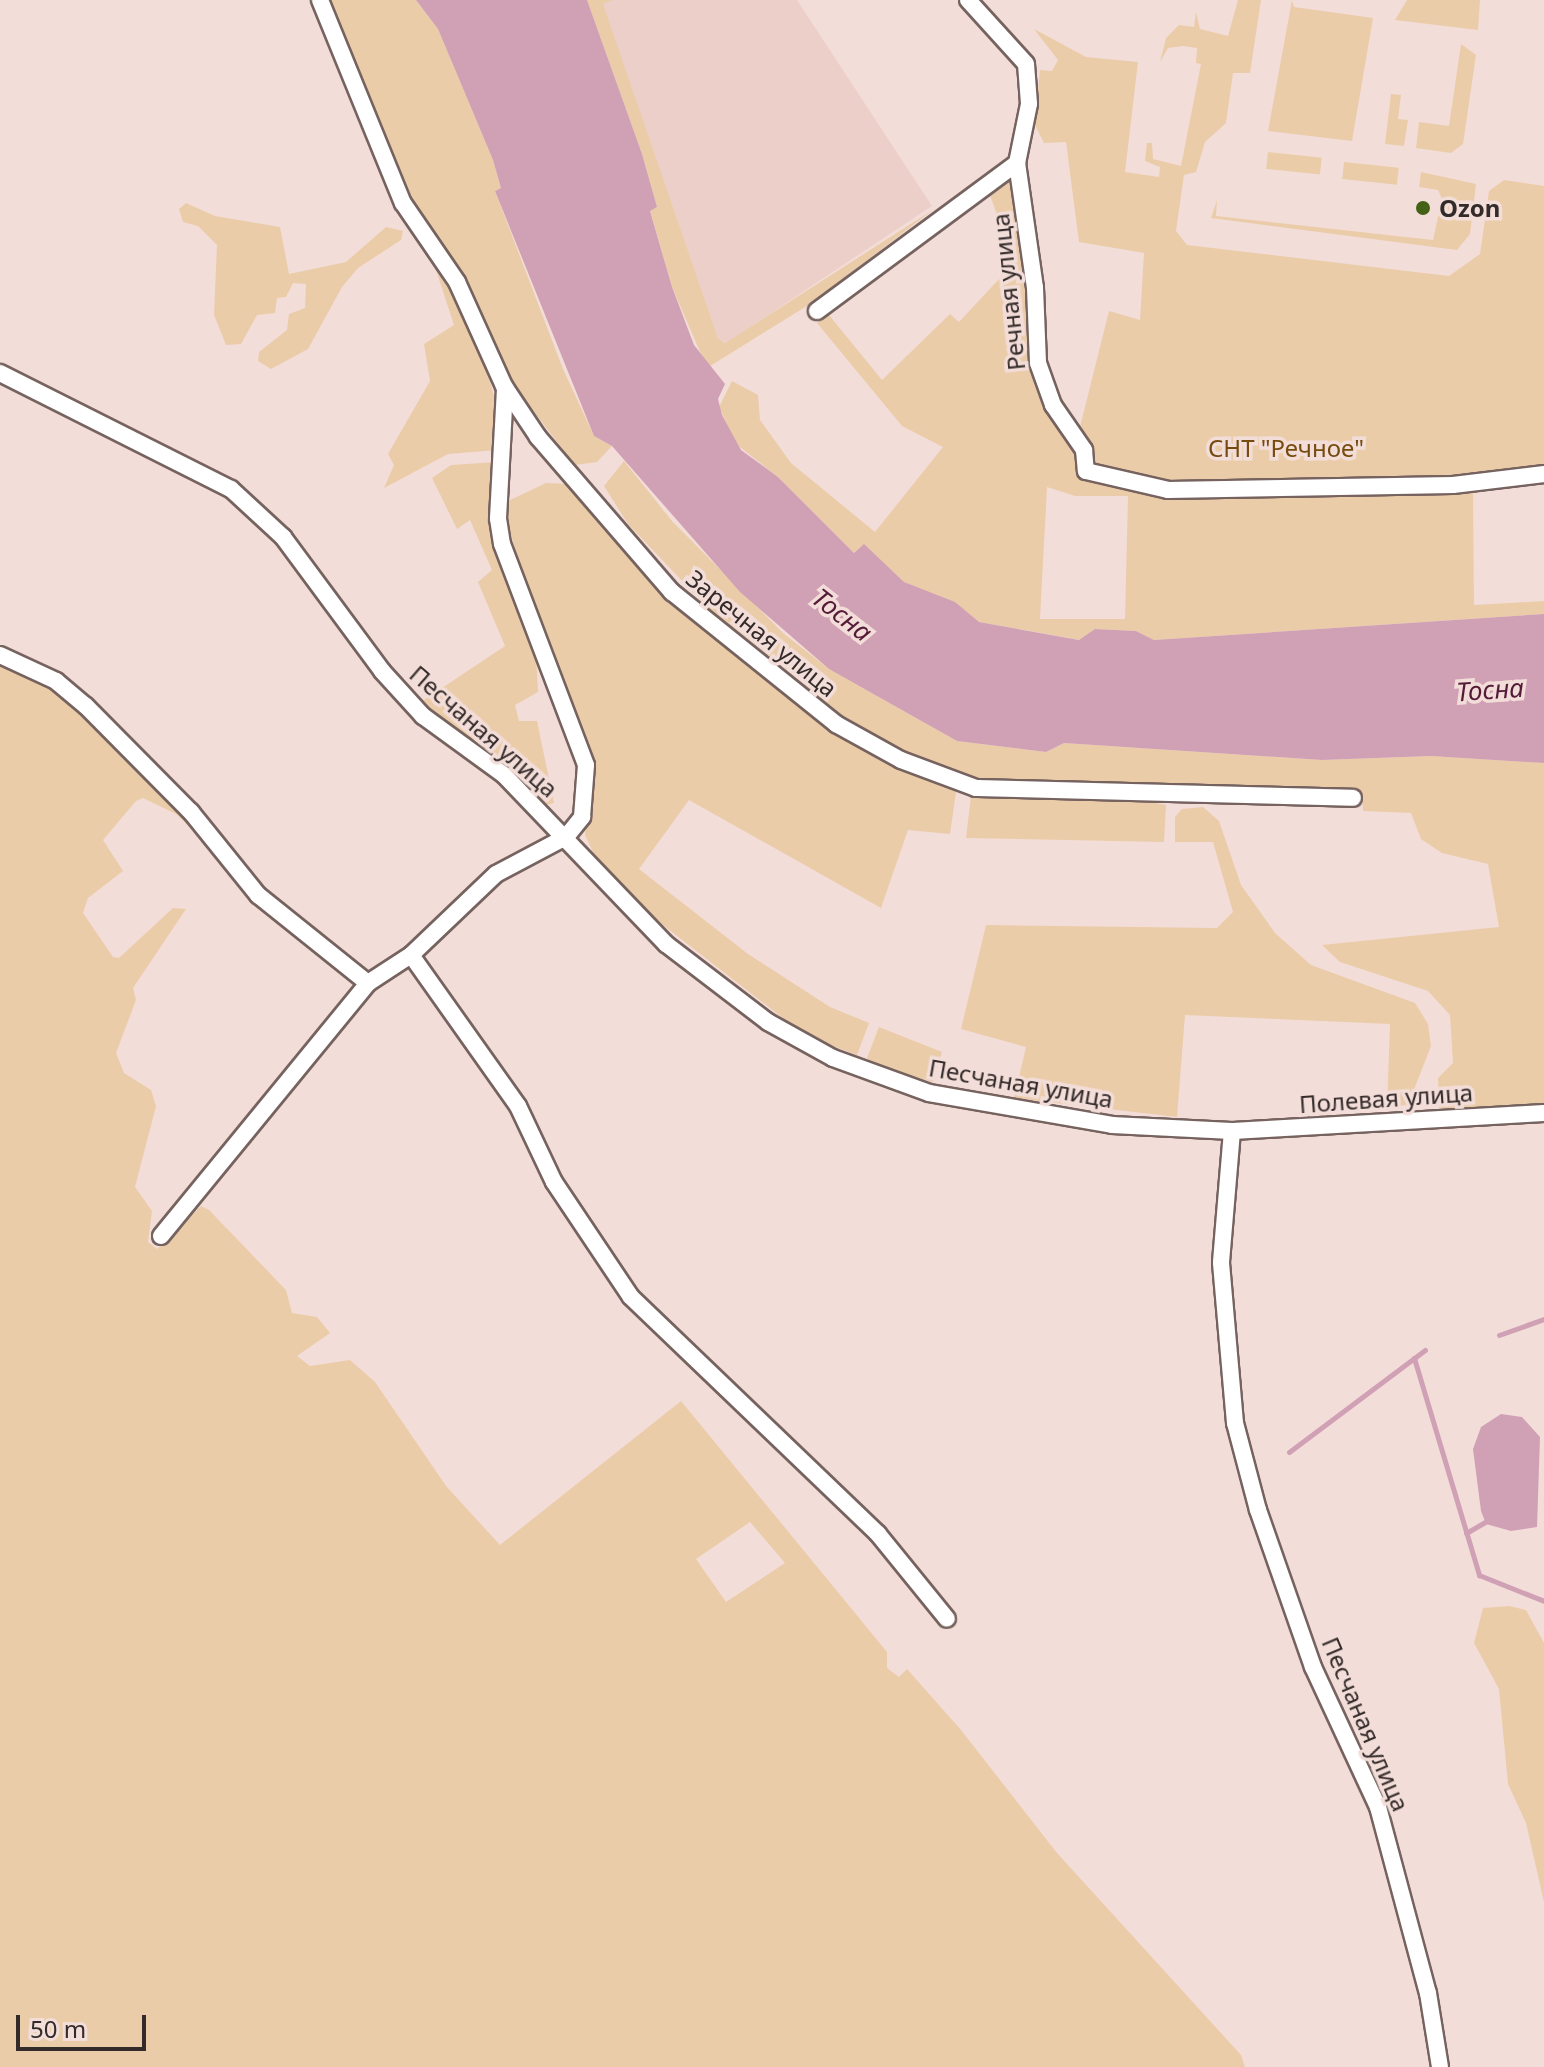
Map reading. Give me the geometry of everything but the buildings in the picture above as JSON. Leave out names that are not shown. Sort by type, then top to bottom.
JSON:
[{"type":"street","name":"Заречная улица","points":[[320,0],[403,203],[457,282],[504,386],[538,437],[672,592],[866,743],[976,788],[1353,798]]},
{"type":"street","points":[[817,311],[1017,163],[1029,104],[1026,64],[968,0]]},
{"type":"street","name":"Речная улица","points":[[1017,163],[1041,380],[1084,450],[1086,471],[1168,490],[1453,485],[1544,474]]},
{"type":"street","name":"Песчаная улица","points":[[0,373],[231,489],[283,537],[382,671],[423,716],[504,775],[666,944],[768,1022],[833,1058],[929,1093],[1039,1116],[1232,1131],[1221,1263],[1235,1423],[1258,1510],[1313,1667],[1378,1807],[1428,1993],[1440,2067]]},
{"type":"street","points":[[161,1236],[368,983],[411,955],[496,874],[566,837],[582,817],[586,765],[502,544],[504,386]]},
{"type":"street","points":[[0,655],[56,681],[86,706],[191,812],[258,895],[368,983]]},
{"type":"street","points":[[411,955],[518,1106],[554,1182],[631,1297],[878,1534],[947,1619]]},
{"type":"street","name":"Полевая улица","points":[[1232,1131],[1544,1113]]},
{"type":"shaded area","points":[[613,0],[797,0],[932,206],[726,343],[718,338],[602,4]]},
{"type":"green space","points":[[328,0],[416,0],[438,29],[493,160],[501,188],[495,191],[563,369],[594,436],[612,446],[597,462],[575,465],[510,381],[479,310],[384,152]]},
{"type":"green space","points":[[587,0],[613,0],[603,4],[718,338],[725,343],[934,209],[810,304],[707,368],[672,287],[650,210],[657,207],[642,154]]},
{"type":"green space","name":"СНТ \"Речное\"","points":[[1238,0],[1261,0],[1250,73],[1233,73],[1226,123],[1205,142],[1196,172],[1184,175],[1176,231],[1187,245],[1449,276],[1480,254],[1489,191],[1504,180],[1544,186],[1544,484],[1473,490],[1474,605],[1544,601],[1544,614],[1154,640],[1136,631],[1095,629],[1080,640],[979,622],[904,582],[864,545],[854,553],[778,477],[736,444],[719,407],[732,381],[758,395],[760,420],[791,463],[875,532],[943,447],[902,426],[817,323],[829,315],[882,380],[950,314],[959,322],[1014,263],[990,195],[1026,171],[1044,288],[1048,371],[1079,431],[1109,311],[1140,320],[1144,253],[1079,242],[1066,142],[1044,143],[1035,125],[1040,70],[1052,71],[1058,60],[1034,29],[1086,57],[1138,62],[1125,172],[1159,177],[1160,167],[1145,161],[1147,143],[1152,143],[1153,159],[1181,166],[1201,64],[1196,63],[1197,48],[1183,46],[1168,48],[1160,62],[1166,38],[1179,25],[1194,27],[1196,12],[1200,29],[1228,36]],"holes":[[[1047,487],[1075,496],[1128,496],[1125,619],[1040,619]]]},
{"type":"green space","points":[[1292,0],[1294,7],[1373,18],[1352,141],[1268,131]]},
{"type":"green space","points":[[1407,0],[1480,0],[1478,30],[1395,20]]},
{"type":"green space","points":[[1461,44],[1476,55],[1463,144],[1451,153],[1416,148],[1419,122],[1449,126]]},
{"type":"green space","points":[[1391,94],[1401,95],[1398,119],[1408,120],[1404,146],[1385,144]]},
{"type":"green space","points":[[1268,152],[1322,158],[1320,175],[1266,169]]},
{"type":"green space","points":[[1344,162],[1399,168],[1397,185],[1342,179]]},
{"type":"green space","points":[[1421,172],[1476,184],[1470,234],[1457,250],[1211,218],[1217,200],[1216,216],[1433,240],[1442,199],[1438,190],[1419,187]]},
{"type":"green space","points":[[186,203],[215,216],[280,227],[289,274],[346,262],[386,227],[403,231],[401,240],[358,268],[342,287],[308,349],[271,369],[258,361],[259,352],[287,330],[289,314],[305,308],[306,284],[293,283],[286,297],[277,298],[275,313],[257,315],[241,344],[226,345],[214,315],[217,245],[198,226],[183,222],[179,209]]},
{"type":"green space","points":[[435,267],[479,339],[498,412],[497,450],[448,454],[384,488],[394,465],[388,454],[430,381],[424,344],[454,325]]},
{"type":"green space","points":[[624,461],[672,521],[783,633],[829,669],[957,741],[1046,752],[1064,743],[1322,760],[1431,756],[1544,763],[1544,1105],[1439,1109],[1438,1078],[1453,1063],[1450,1015],[1428,991],[1340,962],[1322,945],[1499,927],[1488,864],[1442,853],[1421,839],[1411,813],[1363,811],[1362,791],[1210,793],[980,782],[901,752],[834,715],[803,682],[704,604],[628,524],[604,486]]},
{"type":"green space","points":[[496,462],[492,506],[536,654],[538,692],[515,705],[519,721],[537,721],[554,803],[546,805],[421,702],[505,646],[478,582],[492,570],[470,520],[457,529],[432,478],[451,465]]},
{"type":"green space","points":[[546,483],[568,484],[693,615],[825,725],[956,792],[950,834],[908,830],[881,908],[689,800],[639,869],[748,954],[830,1007],[869,1023],[857,1055],[806,1036],[627,897],[598,863],[585,835],[590,773],[506,521],[504,503]]},
{"type":"green space","points":[[0,662],[67,695],[180,801],[210,846],[176,814],[143,798],[136,801],[103,840],[123,871],[88,898],[83,913],[113,957],[119,958],[173,908],[186,909],[133,988],[136,1000],[116,1053],[124,1073],[151,1090],[156,1106],[135,1187],[152,1211],[148,1242],[157,1249],[201,1206],[209,1210],[286,1290],[292,1313],[317,1317],[330,1333],[297,1356],[310,1366],[350,1360],[375,1382],[446,1486],[500,1545],[681,1401],[887,1652],[887,1668],[899,1677],[907,1669],[961,1730],[1057,1853],[1241,2055],[1245,2067],[0,2067]],"holes":[[[750,1522],[785,1563],[726,1602],[696,1559]]]},
{"type":"green space","points":[[971,796],[1122,797],[1166,805],[1164,842],[966,838]]},
{"type":"green space","points":[[1203,807],[1219,821],[1241,885],[1275,933],[1311,965],[1415,1003],[1428,1024],[1431,1046],[1408,1105],[1387,1108],[1390,1024],[1185,1015],[1177,1117],[1014,1098],[1026,1047],[961,1029],[986,925],[1217,928],[1233,912],[1213,842],[1175,842],[1175,817],[1182,809]]},
{"type":"green space","points":[[879,1027],[942,1052],[933,1082],[874,1065],[867,1058]]},
{"type":"green space","points":[[1509,1606],[1526,1610],[1544,1643],[1544,1902],[1526,1823],[1508,1784],[1499,1689],[1474,1643],[1483,1608]]},
{"type":"water","name":"Тосна","points":[[416,0],[587,0],[642,154],[657,207],[650,211],[672,287],[694,345],[725,384],[718,399],[722,415],[741,450],[778,477],[854,553],[864,544],[904,582],[955,602],[979,622],[1079,640],[1095,629],[1136,631],[1154,640],[1544,614],[1544,763],[1431,756],[1322,760],[1064,743],[1046,752],[957,741],[829,669],[740,592],[612,446],[594,436],[495,191],[501,188],[493,160],[438,29]]},
{"type":"water","points":[[1501,1414],[1522,1417],[1540,1437],[1537,1527],[1511,1531],[1486,1524],[1481,1511],[1473,1449],[1481,1427]]},
{"type":"waterway","points":[[1499,1335],[1544,1319]]},
{"type":"waterway","points":[[1289,1452],[1425,1350]]},
{"type":"waterway","points":[[1414,1358],[1479,1575],[1544,1601]]},
{"type":"waterway","points":[[1466,1533],[1485,1522]]},
{"type":"place","name":"Ozon","points":[[1423,208]]}]
